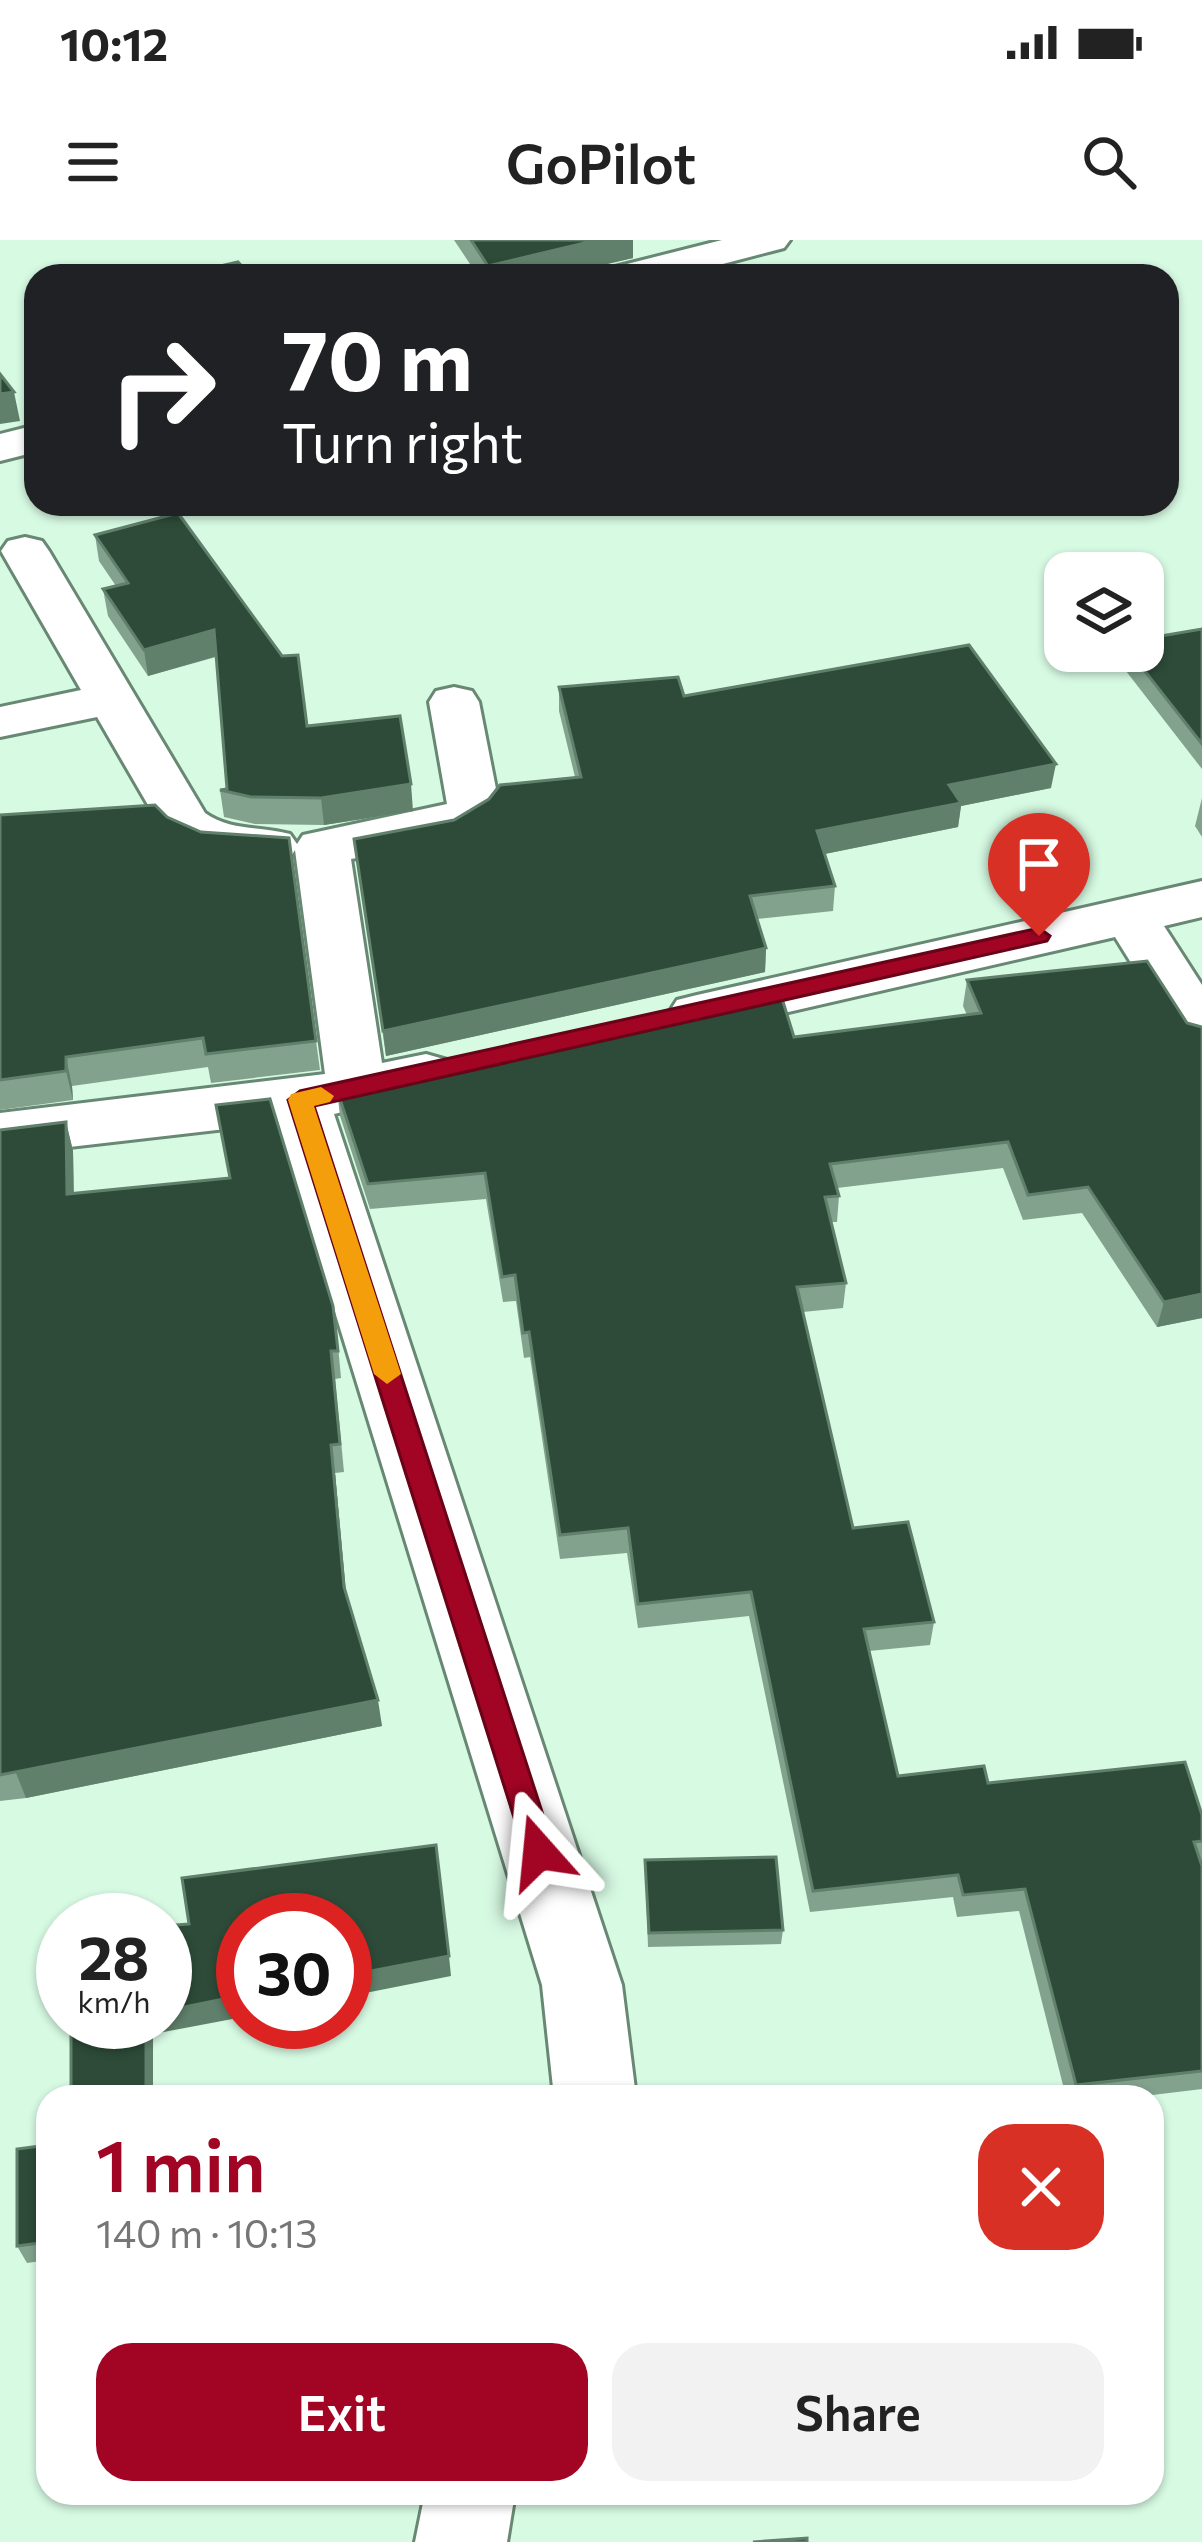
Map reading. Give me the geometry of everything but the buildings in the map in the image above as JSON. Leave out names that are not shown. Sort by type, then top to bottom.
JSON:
[{"type":"street","points":[[676,264],[770,240]]},
{"type":"street","points":[[8,538],[112,699],[175,812],[208,842],[322,847],[448,824],[467,815],[473,804],[454,702]]},
{"type":"street","points":[[0,722],[112,699]]},
{"type":"street","points":[[112,815],[175,812]]},
{"type":"street","points":[[322,847],[328,1094],[582,1985],[594,2085]]},
{"type":"street","points":[[634,1028],[1202,899]]},
{"type":"street","points":[[1129,915],[1202,1031]]},
{"type":"street","points":[[0,1134],[328,1094],[475,1063]]},
{"type":"street","points":[[461,2542],[468,2505]]},
{"type":"slow traffic","points":[[321,1096],[300,1100],[387,1374]]},
{"type":"route","points":[[539,1852],[300,1100],[1039,936]]}]
